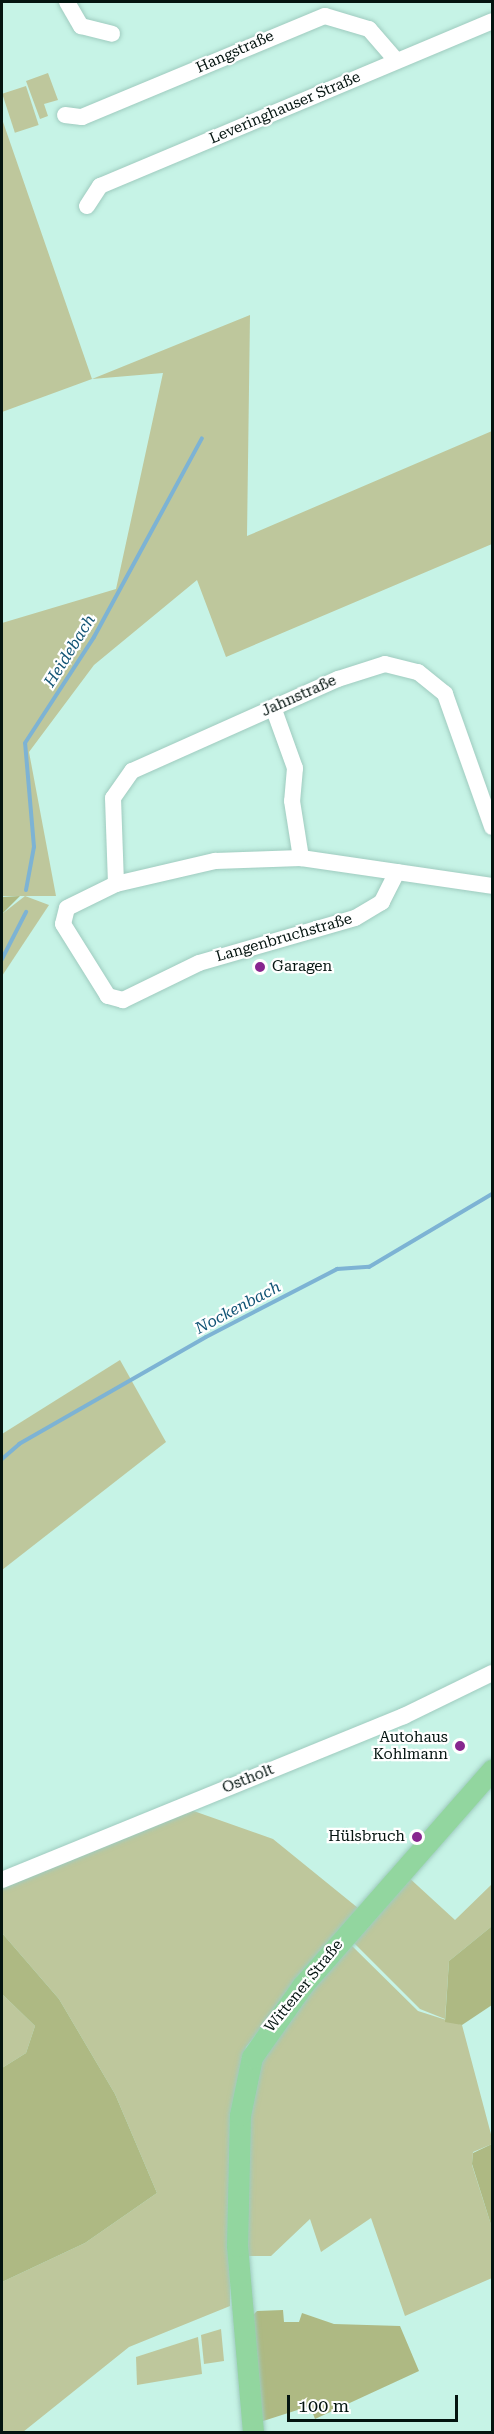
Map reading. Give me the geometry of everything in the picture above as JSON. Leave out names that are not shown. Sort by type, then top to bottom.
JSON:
[{"type":"main road","name":"Wittener Straße","points":[[252,2433],[237,2246],[240,2115],[252,2057],[302,1986],[492,1770]]},
{"type":"street","points":[[67,2],[81,26],[112,34]]},
{"type":"street","name":"Hangstraße","points":[[65,115],[81,117],[325,16],[369,29],[395,59]]},
{"type":"street","name":"Leveringhauser Straße","points":[[87,206],[100,186],[395,59],[492,21]]},
{"type":"street","name":"Jahnstraße","points":[[116,884],[113,798],[121,781],[155,758],[362,669],[385,664],[418,672],[445,694],[492,827]]},
{"type":"street","points":[[273,707],[295,768],[292,801],[301,858]]},
{"type":"street","name":"Langenbruchstraße","points":[[397,872],[382,902],[356,918],[243,947],[114,1000],[63,924],[62,913],[116,884],[215,861],[301,858],[397,872],[492,886]]},
{"type":"street","name":"Ostholt","points":[[2,1880],[404,1716],[492,1673]]},
{"type":"green space","points":[[48,73],[58,100],[44,104],[48,116],[40,119],[26,81]]},
{"type":"green space","points":[[26,86],[39,125],[15,133],[2,94]]},
{"type":"green space","points":[[2,119],[92,379],[2,412]]},
{"type":"green space","points":[[250,315],[247,536],[492,431],[492,544],[226,657],[197,580],[94,665],[29,752],[56,896],[2,896],[2,623],[116,589],[163,373],[92,379]]},
{"type":"green space","points":[[20,896],[2,914],[2,897]]},
{"type":"green space","points":[[25,896],[49,905],[2,976],[2,914]]},
{"type":"green space","points":[[120,1360],[166,1442],[2,1570],[2,1434]]},
{"type":"green space","points":[[188,1809],[273,1839],[358,1908],[246,2047],[231,2134],[230,2306],[129,2347],[23,2432],[2,2432],[2,2282],[85,2243],[157,2193],[115,2094],[59,1999],[2,1933],[2,1883]]},
{"type":"green space","points":[[406,1875],[455,1920],[492,1884],[492,1926],[449,1961],[445,2019],[420,2009],[351,1940]]},
{"type":"green space","points":[[492,1926],[492,2005],[462,2025],[445,2022],[449,1961]]},
{"type":"green space","points":[[2,1933],[59,1999],[115,2094],[157,2193],[85,2243],[2,2282],[2,2068],[26,2053],[35,2026],[2,1994]]},
{"type":"green space","points":[[349,1943],[418,2011],[462,2025],[492,2138],[492,2144],[473,2152],[472,2165],[492,2228],[492,2278],[405,2316],[371,2218],[321,2252],[310,2219],[271,2256],[244,2256],[251,2081],[261,2053]]},
{"type":"green space","points":[[2,1994],[35,2026],[26,2053],[2,2068]]},
{"type":"green space","points":[[492,2144],[492,2228],[472,2164],[473,2153]]},
{"type":"green space","points":[[283,2310],[284,2322],[299,2322],[302,2313],[334,2324],[400,2326],[419,2371],[315,2419],[310,2406],[260,2422],[251,2317],[257,2311]]},
{"type":"green space","points":[[221,2329],[224,2361],[204,2364],[201,2335]]},
{"type":"green space","points":[[198,2337],[202,2374],[137,2385],[136,2357]]},
{"type":"waterway","name":"Heidebach","points":[[26,890],[34,847],[25,743],[94,637],[202,438]]},
{"type":"waterway","name":"Heidebach","points":[[2,959],[26,912]]},
{"type":"waterway","name":"Nockenbach","points":[[2,1459],[19,1444],[206,1337],[337,1269],[369,1267],[492,1194]]},
{"type":"place","name":"Garagen","points":[[260,967]]},
{"type":"place","name":"Autohaus Kohlmann","points":[[460,1746]]},
{"type":"place","name":"Hülsbruch","points":[[417,1837]]}]
